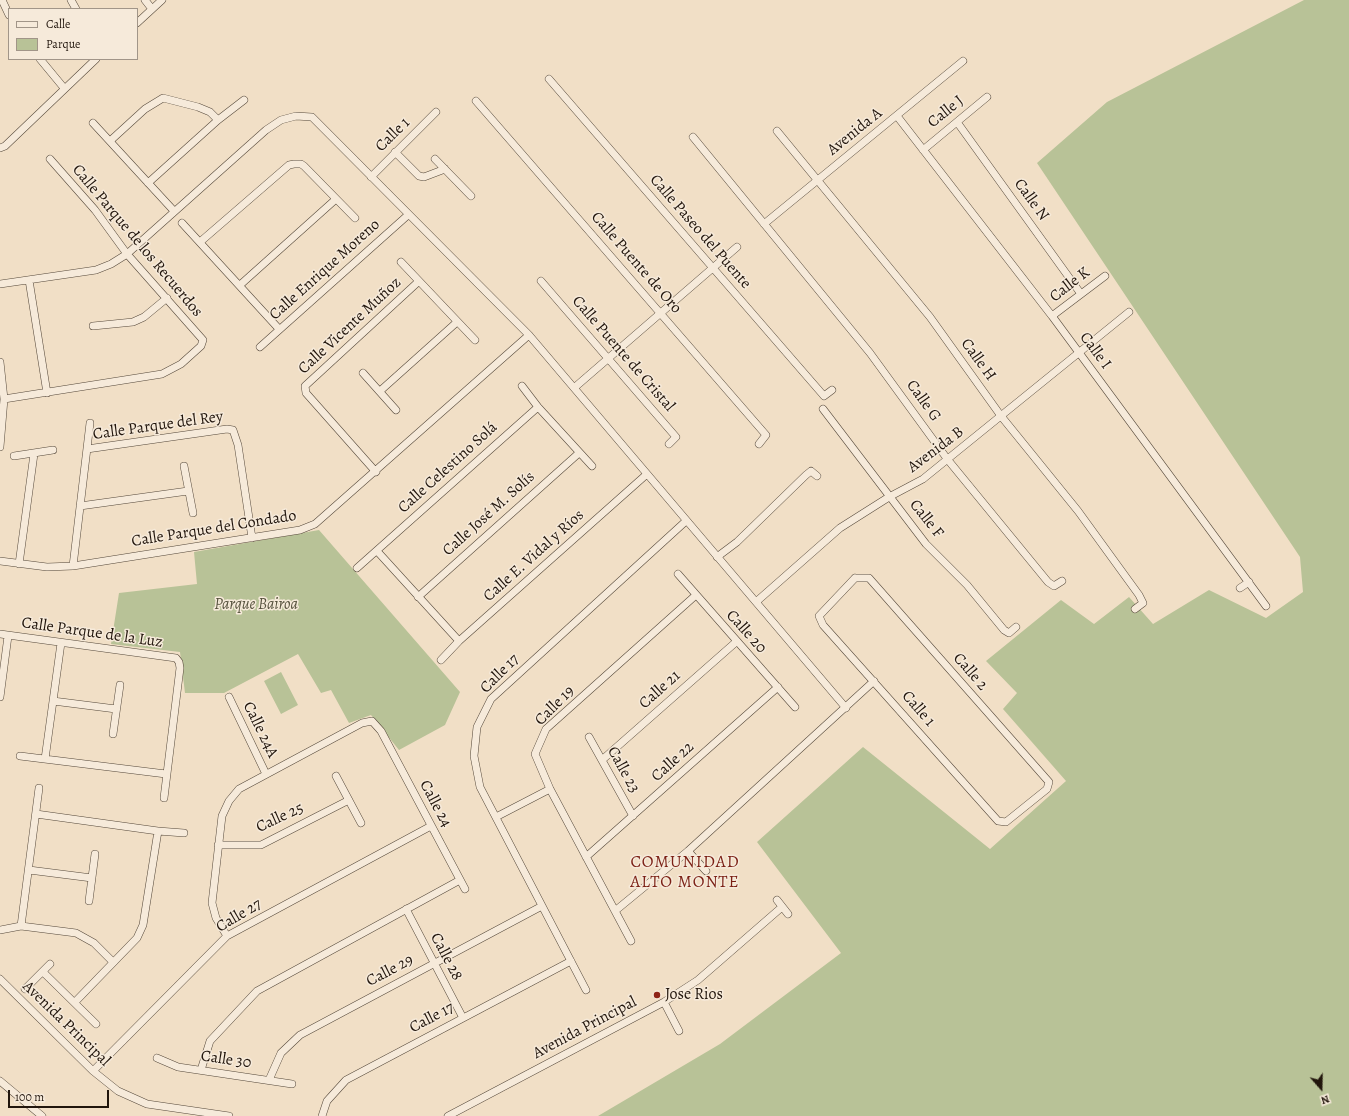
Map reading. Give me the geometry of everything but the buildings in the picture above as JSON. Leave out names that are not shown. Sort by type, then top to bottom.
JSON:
[{"type":"street","points":[[2,0],[8,12]]},
{"type":"street","points":[[146,0],[152,9]]},
{"type":"street","points":[[138,22],[162,0]]},
{"type":"street","points":[[41,60],[64,88]]},
{"type":"street","points":[[0,148],[5,146],[95,60]]},
{"type":"street","name":"Avenida A","points":[[764,224],[963,61]]},
{"type":"street","name":"Calle Paseo del Puente","points":[[549,79],[824,396],[832,390]]},
{"type":"street","name":"Calle J","points":[[923,150],[987,97]]},
{"type":"street","points":[[110,140],[145,109],[163,98],[198,106],[210,112],[218,120]]},
{"type":"street","points":[[148,183],[218,120],[244,100]]},
{"type":"street","name":"Calle Puente de Oro","points":[[476,101],[766,435],[759,444]]},
{"type":"street","name":"Calle 1","points":[[371,177],[436,112]]},
{"type":"street","points":[[0,284],[96,270],[111,264],[127,254],[266,130],[281,120],[296,116],[312,118],[529,335],[846,708]]},
{"type":"street","name":"Calle I","points":[[897,116],[1080,353],[1266,606]]},
{"type":"street","name":"Calle N","points":[[957,122],[1081,294]]},
{"type":"street","points":[[93,123],[174,211]]},
{"type":"street","name":"Calle H","points":[[777,130],[930,318],[1001,416],[1078,511],[1139,595],[1143,603],[1135,610]]},
{"type":"street","name":"Calle G","points":[[693,137],[870,353],[948,460],[1048,582],[1054,586],[1062,581]]},
{"type":"street","points":[[396,152],[419,176],[424,177],[445,169]]},
{"type":"street","name":"Calle Parque de los Recuerdos","points":[[47,393],[162,374],[181,364],[201,346],[203,340],[168,298],[127,254],[95,210],[50,159]]},
{"type":"street","points":[[435,159],[471,196]]},
{"type":"street","points":[[200,242],[289,165],[301,164],[355,218]]},
{"type":"street","points":[[240,285],[336,199]]},
{"type":"street","name":"Calle Enrique Moreno","points":[[260,347],[408,214]]},
{"type":"street","points":[[182,223],[279,329]]},
{"type":"street","points":[[574,388],[712,267],[737,247]]},
{"type":"street","points":[[401,262],[418,282],[475,340]]},
{"type":"street","name":"Calle K","points":[[1052,316],[1104,276]]},
{"type":"street","points":[[4,399],[47,393],[29,280]]},
{"type":"street","name":"Calle Puente de Cristal","points":[[541,281],[676,437],[669,444]]},
{"type":"street","name":"Calle Vicente Muñoz","points":[[376,472],[306,393],[305,386],[418,282]]},
{"type":"street","points":[[93,326],[133,322],[144,317],[168,298]]},
{"type":"street","name":"Avenida B","points":[[756,602],[840,528],[889,496],[923,479],[1129,312]]},
{"type":"street","points":[[380,391],[457,322]]},
{"type":"street","name":"Calle Parque del Condado","points":[[0,561],[47,567],[73,566],[300,530],[315,524],[376,472],[529,335]]},
{"type":"street","points":[[0,362],[4,399],[0,447]]},
{"type":"street","points":[[363,373],[396,410]]},
{"type":"street","points":[[522,386],[538,407],[592,466]]},
{"type":"street","name":"Calle Celestino Solá","points":[[357,568],[538,407]]},
{"type":"street","name":"Calle F","points":[[823,409],[926,544],[967,585],[1004,630],[1009,633],[1016,628]]},
{"type":"street","points":[[73,566],[90,423]]},
{"type":"street","name":"Calle Parque del Rey","points":[[87,449],[227,429],[233,430],[238,445],[252,538]]},
{"type":"street","points":[[14,456],[52,450]]},
{"type":"street","name":"Calle José M. Solís","points":[[418,596],[579,453]]},
{"type":"street","points":[[19,564],[34,454]]},
{"type":"street","points":[[184,466],[192,513]]},
{"type":"street","points":[[717,557],[737,542],[811,471],[817,476]]},
{"type":"street","name":"Calle E. Vidal y Ríos","points":[[441,660],[459,641],[647,474]]},
{"type":"street","points":[[80,506],[188,491]]},
{"type":"street","name":"Calle 17","points":[[586,990],[480,787],[474,756],[477,727],[491,698],[686,521]]},
{"type":"street","points":[[377,551],[459,641]]},
{"type":"street","name":"Calle 20","points":[[678,574],[736,642],[795,707]]},
{"type":"street","name":"Calle 2","points":[[819,616],[855,578],[869,578],[1049,782],[1047,789],[1006,822],[998,821]]},
{"type":"street","points":[[1240,588],[1249,582]]},
{"type":"street","name":"Calle 19","points":[[631,941],[550,789],[535,754],[546,729],[696,596]]},
{"type":"street","name":"Calle 1","points":[[819,616],[823,625],[998,821]]},
{"type":"street","name":"Calle Parque de la Luz","points":[[0,634],[176,658],[179,662],[166,774]]},
{"type":"street","points":[[0,697],[8,636]]},
{"type":"street","name":"Calle 21","points":[[602,760],[736,642]]},
{"type":"street","points":[[45,759],[61,643]]},
{"type":"street","points":[[615,911],[688,851],[874,681]]},
{"type":"street","points":[[112,734],[120,685]]},
{"type":"street","name":"Calle 22","points":[[586,857],[778,687]]},
{"type":"street","name":"Calle 24A","points":[[229,697],[266,774]]},
{"type":"street","points":[[53,701],[116,709]]},
{"type":"street","name":"Calle 24","points":[[227,936],[216,918],[212,903],[222,816],[229,801],[239,789],[362,723],[372,721],[381,731],[465,889]]},
{"type":"street","name":"Calle 23","points":[[589,737],[633,816]]},
{"type":"street","points":[[20,756],[166,774],[164,798]]},
{"type":"street","points":[[336,776],[361,822]]},
{"type":"street","points":[[21,926],[39,788]]},
{"type":"street","points":[[496,817],[550,789]]},
{"type":"street","name":"Calle 25","points":[[218,845],[261,845],[349,800]]},
{"type":"street","points":[[36,814],[158,831],[184,833]]},
{"type":"street","name":"Calle 27","points":[[94,1071],[227,936],[431,826]]},
{"type":"street","points":[[75,1002],[137,938],[143,925],[158,831]]},
{"type":"street","points":[[688,851],[706,871]]},
{"type":"street","points":[[89,901],[96,854]]},
{"type":"street","points":[[29,870],[92,878]]},
{"type":"street","points":[[202,1070],[210,1041],[257,991],[460,880]]},
{"type":"street","points":[[777,900],[788,914]]},
{"type":"street","name":"Calle 29","points":[[269,1080],[281,1053],[300,1035],[542,906]]},
{"type":"street","name":"Avenida Principal","points":[[448,1116],[664,1002],[698,980],[782,907]]},
{"type":"street","name":"Calle 28","points":[[406,909],[463,1018]]},
{"type":"street","points":[[0,930],[21,926],[76,933],[94,943],[113,962]]},
{"type":"street","name":"Calle 17","points":[[322,1116],[327,1101],[346,1080],[571,961]]},
{"type":"street","points":[[25,990],[50,964]]},
{"type":"street","points":[[43,972],[96,1024]]},
{"type":"street","name":"Avenida Principal","points":[[0,979],[94,1071],[118,1091],[147,1104],[229,1116]]},
{"type":"street","points":[[664,1002],[679,1032]]},
{"type":"street","name":"Calle 30","points":[[157,1058],[178,1067],[292,1084]]},
{"type":"street","points":[[0,1081],[42,1116]]},
{"type":"green space","points":[[1304,0],[1349,0],[1349,1116],[598,1116],[720,1044],[841,953],[757,842],[863,747],[990,849],[1066,781],[1003,709],[1017,693],[986,661],[1061,600],[1094,624],[1129,597],[1153,624],[1209,590],[1266,618],[1303,592],[1300,557],[1037,163],[1107,102]]},
{"type":"green space","name":"Parque Bairoa","points":[[319,530],[460,692],[445,725],[399,750],[371,715],[349,723],[331,690],[321,693],[298,654],[224,693],[185,693],[180,652],[111,644],[119,593],[197,584],[194,552]]},
{"type":"green space","points":[[281,672],[298,705],[281,714],[264,681]]},
{"type":"place","name":"Jose Rios","points":[[657,995]]},
{"type":"district","name":"COMUNIDAD ALTO MONTE","points":[[685,873]]}]
